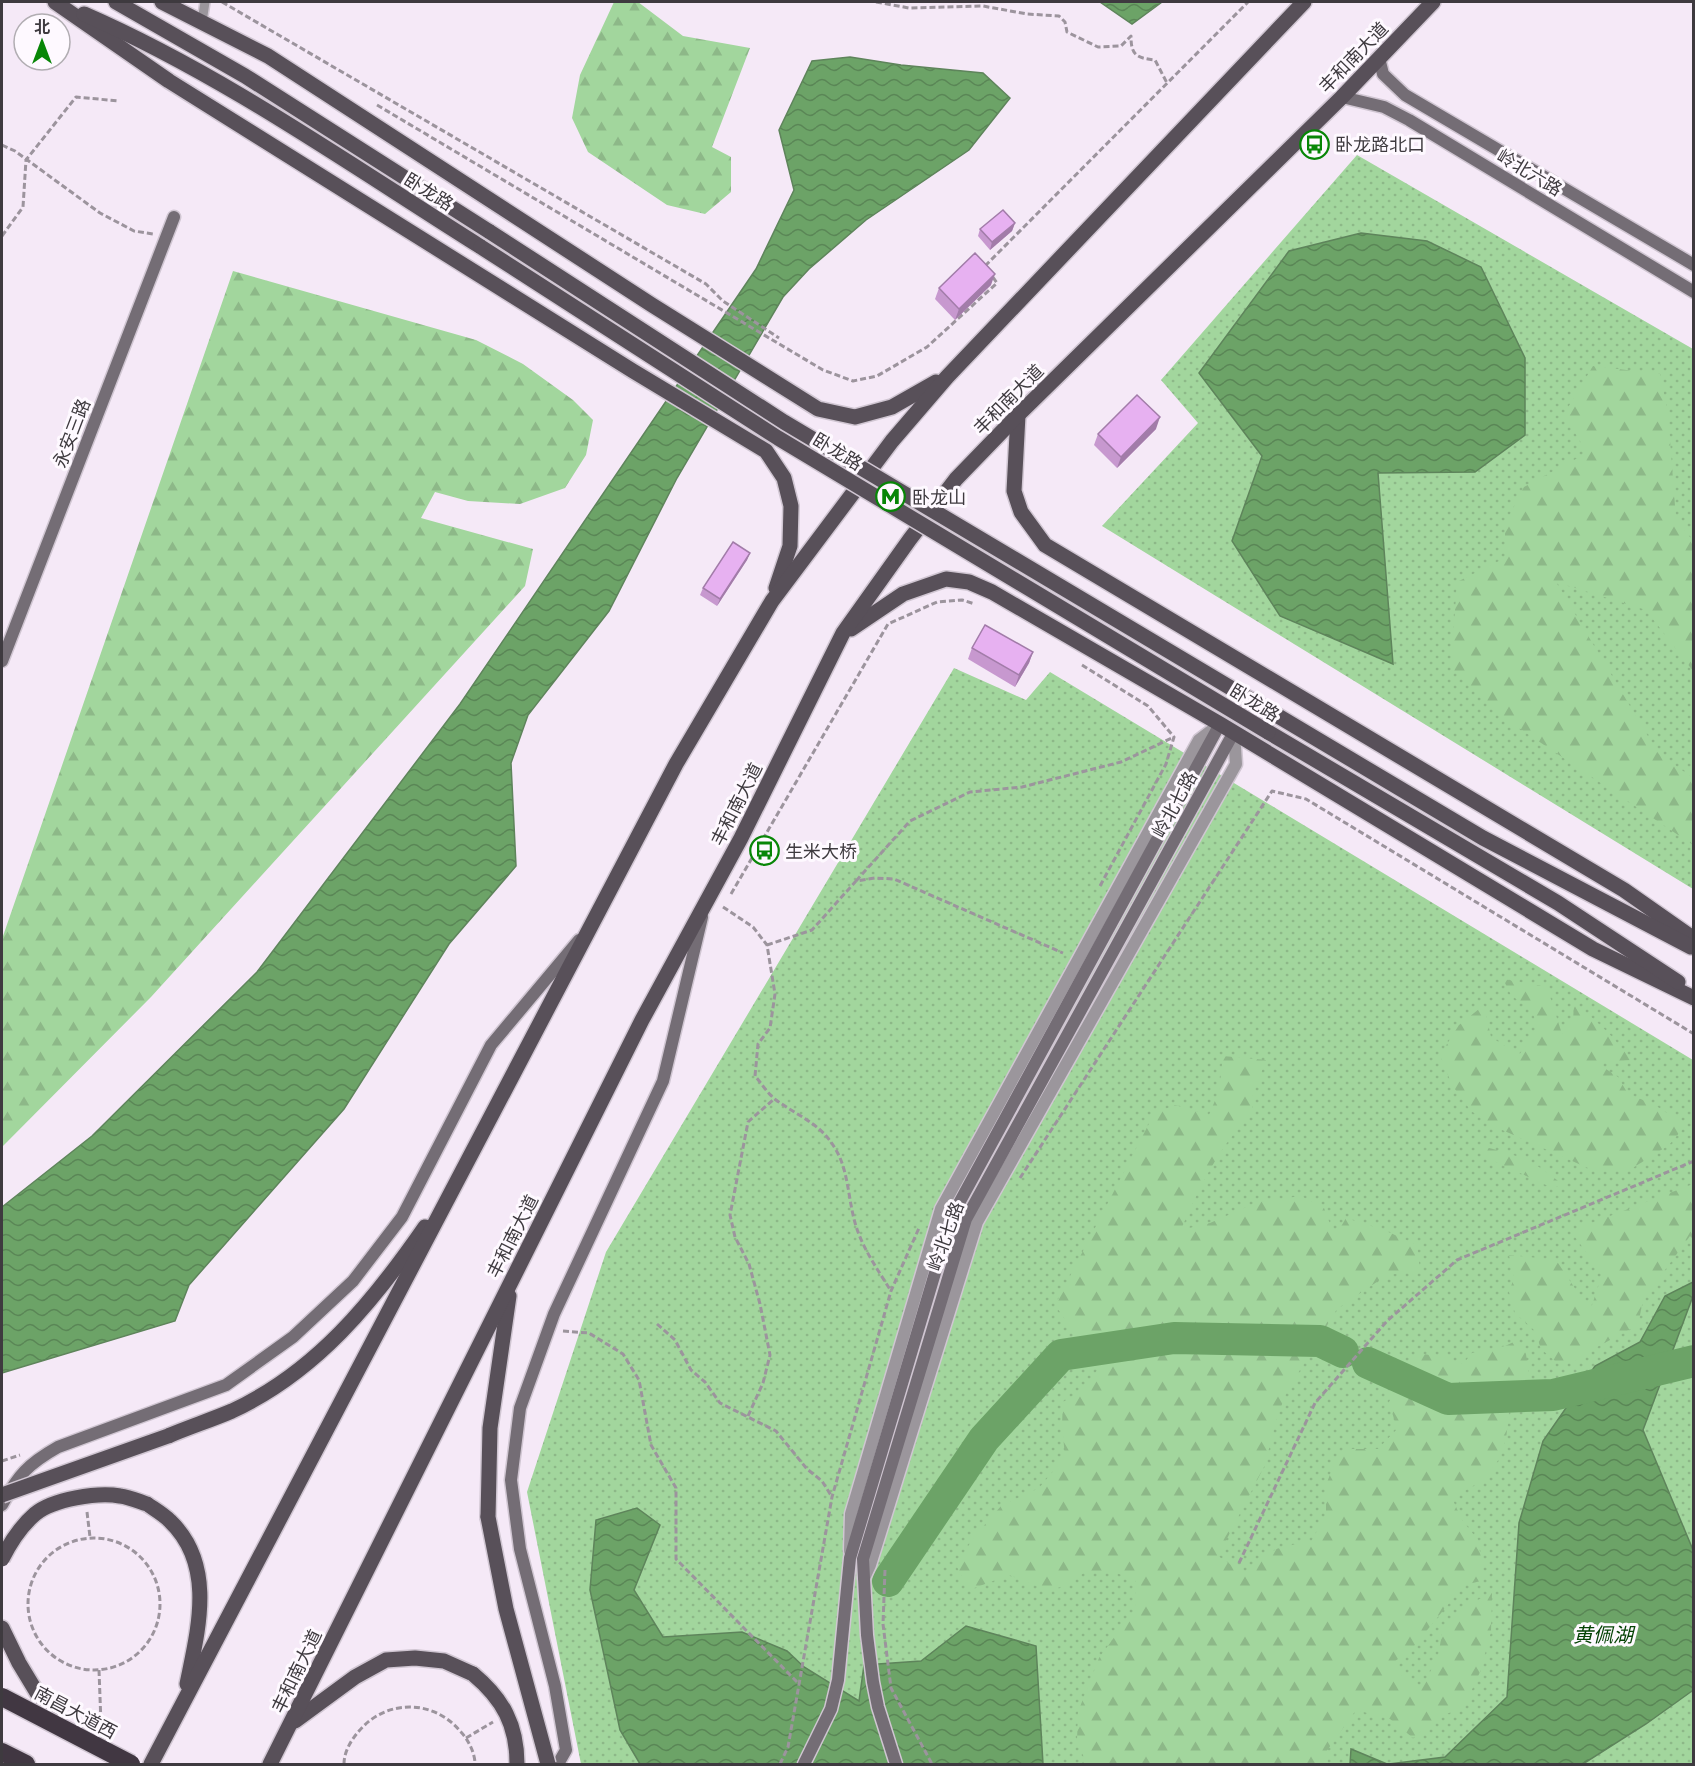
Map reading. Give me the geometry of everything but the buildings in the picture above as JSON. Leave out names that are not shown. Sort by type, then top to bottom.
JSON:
[{"type":"highway","name":"南昌大道西","points":[[2,1696],[131,1764]]},
{"type":"highway","points":[[2,1752],[26,1764]]},
{"type":"main road","name":"卧龙路","points":[[56,2],[136,37],[238,94],[778,438],[1558,903],[1694,992]]},
{"type":"main road","name":"卧龙路","points":[[56,2],[169,81],[633,371],[766,451],[784,478],[791,506],[790,546],[772,601]]},
{"type":"main road","name":"卧龙路","points":[[116,2],[244,76],[784,423],[1484,838],[1694,949]]},
{"type":"main road","name":"卧龙路","points":[[162,2],[268,56],[642,299],[818,409],[855,417],[892,407],[947,377]]},
{"type":"main road","points":[[151,1764],[676,764],[772,601],[892,441],[947,377],[1304,2]]},
{"type":"main road","name":"丰和南大道","points":[[270,1764],[642,1020],[703,910],[843,633],[956,479],[1018,415],[1342,98],[1433,2]]},
{"type":"main road","name":"卧龙路","points":[[1018,415],[1014,491],[1021,512],[1045,545],[1624,890],[1694,939]]},
{"type":"main road","name":"卧龙路","points":[[843,633],[903,594],[946,579],[969,582],[993,592],[1234,732],[1593,949],[1694,998]]},
{"type":"main road","points":[[2,1495],[232,1411],[278,1385],[320,1354],[391,1276],[465,1168]]},
{"type":"main road","points":[[511,1281],[490,1428],[488,1517],[506,1609],[548,1764]]},
{"type":"main road","points":[[2,1559],[12,1540],[36,1513],[62,1502],[92,1495],[120,1496],[147,1504],[170,1521],[186,1541],[195,1566],[201,1594],[199,1625],[184,1701]]},
{"type":"main road","points":[[2,1628],[19,1663],[57,1726]]},
{"type":"main road","points":[[292,1723],[355,1677],[386,1660],[415,1658],[444,1661],[473,1674],[490,1689],[504,1707],[513,1731],[517,1764]]},
{"type":"street","name":"岭北六路","points":[[1379,58],[1383,74],[1405,94],[1694,265]]},
{"type":"street","name":"岭北六路","points":[[1342,98],[1384,107],[1409,120],[1694,292]]},
{"type":"street","name":"永安三路","points":[[2,660],[174,217]]},
{"type":"street","points":[[804,1764],[831,1709],[838,1680],[850,1558],[952,1216],[1220,724]]},
{"type":"street","points":[[864,1578],[977,1222],[1236,764],[1234,732]]},
{"type":"street","name":"岭北七路","points":[[896,1764],[878,1707],[873,1682],[867,1635],[863,1560],[966,1220],[1234,732]]},
{"type":"street","points":[[558,1764],[566,1750],[555,1686],[520,1549],[512,1480],[520,1408],[554,1314],[663,1081],[703,910]]},
{"type":"street","points":[[2,1505],[14,1482],[34,1461],[58,1447],[226,1384],[293,1337],[353,1281],[402,1217],[491,1045],[593,924]]},
{"type":"lane","points":[[202,22],[205,2]]},
{"type":"path","points":[[222,2],[706,284],[723,301],[779,338]]},
{"type":"path","points":[[876,2],[909,8],[982,6],[1027,14],[1059,16],[1065,22],[1067,32],[1098,47],[1121,46],[1131,36],[1131,47],[1134,54],[1143,59],[1155,60],[1167,83]]},
{"type":"path","points":[[372,103],[813,364],[853,381],[877,376],[927,347],[997,283],[984,266],[1248,2]]},
{"type":"path","points":[[2,236],[23,207],[26,159],[76,97],[119,102]]},
{"type":"path","points":[[2,145],[26,159],[100,213],[134,231],[167,237]]},
{"type":"path","points":[[729,897],[888,624],[937,602],[962,600],[982,606]]},
{"type":"path","points":[[1080,663],[1148,706],[1174,737]]},
{"type":"path","points":[[767,945],[812,930],[910,821],[970,792],[1022,787],[1121,762],[1174,737]]},
{"type":"path","points":[[1098,890],[1166,764],[1174,737]]},
{"type":"path","points":[[1016,1186],[1272,791],[1306,799],[1694,1034]]},
{"type":"path","points":[[856,881],[875,878],[894,879],[1063,953]]},
{"type":"path","points":[[718,916],[723,907],[753,927],[767,945],[775,994],[770,1028],[758,1044],[755,1076],[774,1098],[819,1127],[837,1150],[846,1176],[856,1229],[891,1291]]},
{"type":"path","points":[[747,1416],[763,1383],[770,1355],[749,1264],[735,1237],[730,1215],[748,1122],[774,1098]]},
{"type":"path","points":[[1239,1563],[1315,1403],[1388,1321],[1456,1260],[1694,1161]]},
{"type":"path","points":[[780,1764],[788,1747],[832,1497],[891,1291],[922,1221]]},
{"type":"path","points":[[657,1324],[675,1340],[691,1370],[705,1382],[720,1403],[776,1431],[807,1468],[822,1481],[832,1497]]},
{"type":"path","points":[[548,1329],[589,1333],[623,1354],[639,1380],[651,1445],[676,1488],[676,1559],[798,1683]]},
{"type":"path","points":[[90,1537],[113,1540],[134,1550],[150,1566],[159,1587],[160,1611],[154,1633],[140,1651],[121,1664],[99,1670],[76,1667],[55,1657],[39,1641],[29,1620],[28,1596],[34,1574],[48,1556],[67,1543],[90,1537]]},
{"type":"path","points":[[885,1564],[883,1624],[891,1688],[932,1764]]},
{"type":"path","points":[[98,1734],[101,1724],[99,1670]]},
{"type":"path","points":[[344,1764],[352,1738],[367,1721],[387,1710],[409,1706],[432,1710],[452,1721],[466,1738],[475,1764]]},
{"type":"green space","points":[[614,2],[638,2],[683,36],[750,48],[712,147],[731,157],[731,192],[705,214],[667,205],[588,152],[572,118],[580,75]]},
{"type":"green space","points":[[1357,155],[1693,349],[1693,889],[1102,526],[1198,423],[1161,380]]},
{"type":"green space","points":[[233,271],[476,340],[523,364],[573,400],[593,420],[586,455],[565,488],[520,504],[468,501],[435,492],[421,518],[533,549],[525,586],[151,997],[2,1147],[2,939]]},
{"type":"green space","points":[[1593,366],[1660,374],[1668,414],[1676,519],[1693,541],[1693,671],[1646,610],[1556,582],[1658,753],[1693,778],[1693,845],[1507,720],[1451,668],[1457,582],[1505,558],[1505,524],[1524,487],[1587,453],[1564,414]]},
{"type":"green space","points":[[954,668],[1026,700],[1050,672],[1693,1060],[1693,1764],[581,1764],[527,1492],[606,1252]]},
{"type":"green space","points":[[1503,979],[1547,987],[1562,1034],[1573,1021],[1574,1004],[1619,1044],[1631,1060],[1597,1063],[1618,1077],[1628,1094],[1653,1104],[1686,1125],[1669,1145],[1631,1169],[1597,1172],[1500,1129],[1471,1111],[1452,1085],[1440,1055],[1459,1025],[1484,1005],[1491,1037],[1519,1055],[1538,1028],[1532,1011],[1511,995]]},
{"type":"green space","points":[[1223,1056],[1266,1060],[1253,1094],[1252,1113],[1220,1153],[1181,1230],[1210,1223],[1258,1202],[1301,1196],[1324,1208],[1335,1237],[1346,1218],[1384,1230],[1417,1245],[1420,1270],[1387,1275],[1337,1309],[1286,1393],[1275,1424],[1265,1465],[1218,1556],[1245,1574],[1276,1549],[1311,1542],[1326,1514],[1326,1485],[1336,1459],[1352,1449],[1378,1449],[1397,1429],[1389,1402],[1416,1353],[1444,1357],[1463,1364],[1472,1353],[1505,1346],[1518,1340],[1526,1354],[1529,1376],[1509,1413],[1506,1439],[1499,1459],[1485,1479],[1452,1498],[1462,1520],[1478,1540],[1482,1564],[1481,1581],[1464,1585],[1410,1651],[1392,1663],[1401,1675],[1422,1687],[1438,1657],[1443,1627],[1463,1607],[1492,1593],[1491,1632],[1480,1672],[1464,1707],[1439,1717],[1413,1738],[1390,1719],[1356,1710],[1326,1752],[1328,1764],[1081,1764],[1085,1760],[1077,1741],[1078,1712],[1099,1658],[1135,1609],[1136,1581],[1112,1571],[1085,1572],[1066,1585],[1049,1591],[1009,1575],[969,1590],[956,1565],[974,1537],[1001,1506],[1039,1488],[1065,1457],[1063,1402],[1082,1390],[1099,1368],[1055,1305],[1154,1114],[1175,1105],[1209,1115],[1219,1091]]},
{"type":"green space","points":[[1477,1145],[1524,1159],[1544,1170],[1565,1187],[1546,1185],[1487,1158]]},
{"type":"green space","points":[[1693,1184],[1693,1239],[1690,1236],[1643,1300],[1638,1325],[1575,1361],[1555,1361],[1541,1349],[1535,1331],[1515,1313],[1509,1292],[1514,1278],[1509,1255],[1556,1260],[1590,1311],[1602,1275],[1571,1231]]},
{"type":"water","points":[[1100,2],[1162,2],[1132,24]]},
{"type":"water","points":[[850,57],[901,65],[983,73],[1010,98],[969,150],[866,220],[809,269],[783,297],[677,478],[609,611],[528,715],[511,763],[516,866],[449,944],[344,1109],[189,1285],[175,1321],[2,1373],[2,1207],[92,1136],[257,972],[460,704],[756,269],[794,190],[779,130],[812,61]]},
{"type":"water","points":[[1361,233],[1427,241],[1481,267],[1525,358],[1525,435],[1475,472],[1378,473],[1393,664],[1280,616],[1232,541],[1262,456],[1199,373],[1289,251]]},
{"type":"water","name":"黄佩湖","points":[[1693,1282],[1693,1296],[1643,1430],[1693,1550],[1693,1693],[1692,1691],[1646,1724],[1583,1764],[1389,1764],[1445,1757],[1507,1697],[1519,1523],[1543,1441],[1595,1366],[1640,1342],[1665,1296]]},
{"type":"water","points":[[637,1508],[660,1525],[634,1590],[663,1637],[742,1632],[787,1651],[804,1667],[859,1701],[864,1665],[921,1661],[966,1626],[1036,1646],[1043,1764],[640,1764],[620,1730],[590,1590],[596,1520]]},
{"type":"water","points":[[1351,1749],[1387,1764],[1350,1764]]},
{"type":"waterway","points":[[888,1581],[984,1439],[1061,1355],[1174,1338],[1320,1341],[1343,1352]]},
{"type":"waterway","points":[[1368,1363],[1448,1399],[1553,1395],[1694,1361]]},
{"type":"place","name":"卧龙路北口","points":[[1314,144]]},
{"type":"place","name":"卧龙山","points":[[891,497]]},
{"type":"place","name":"生米大桥","points":[[764,851]]}]
